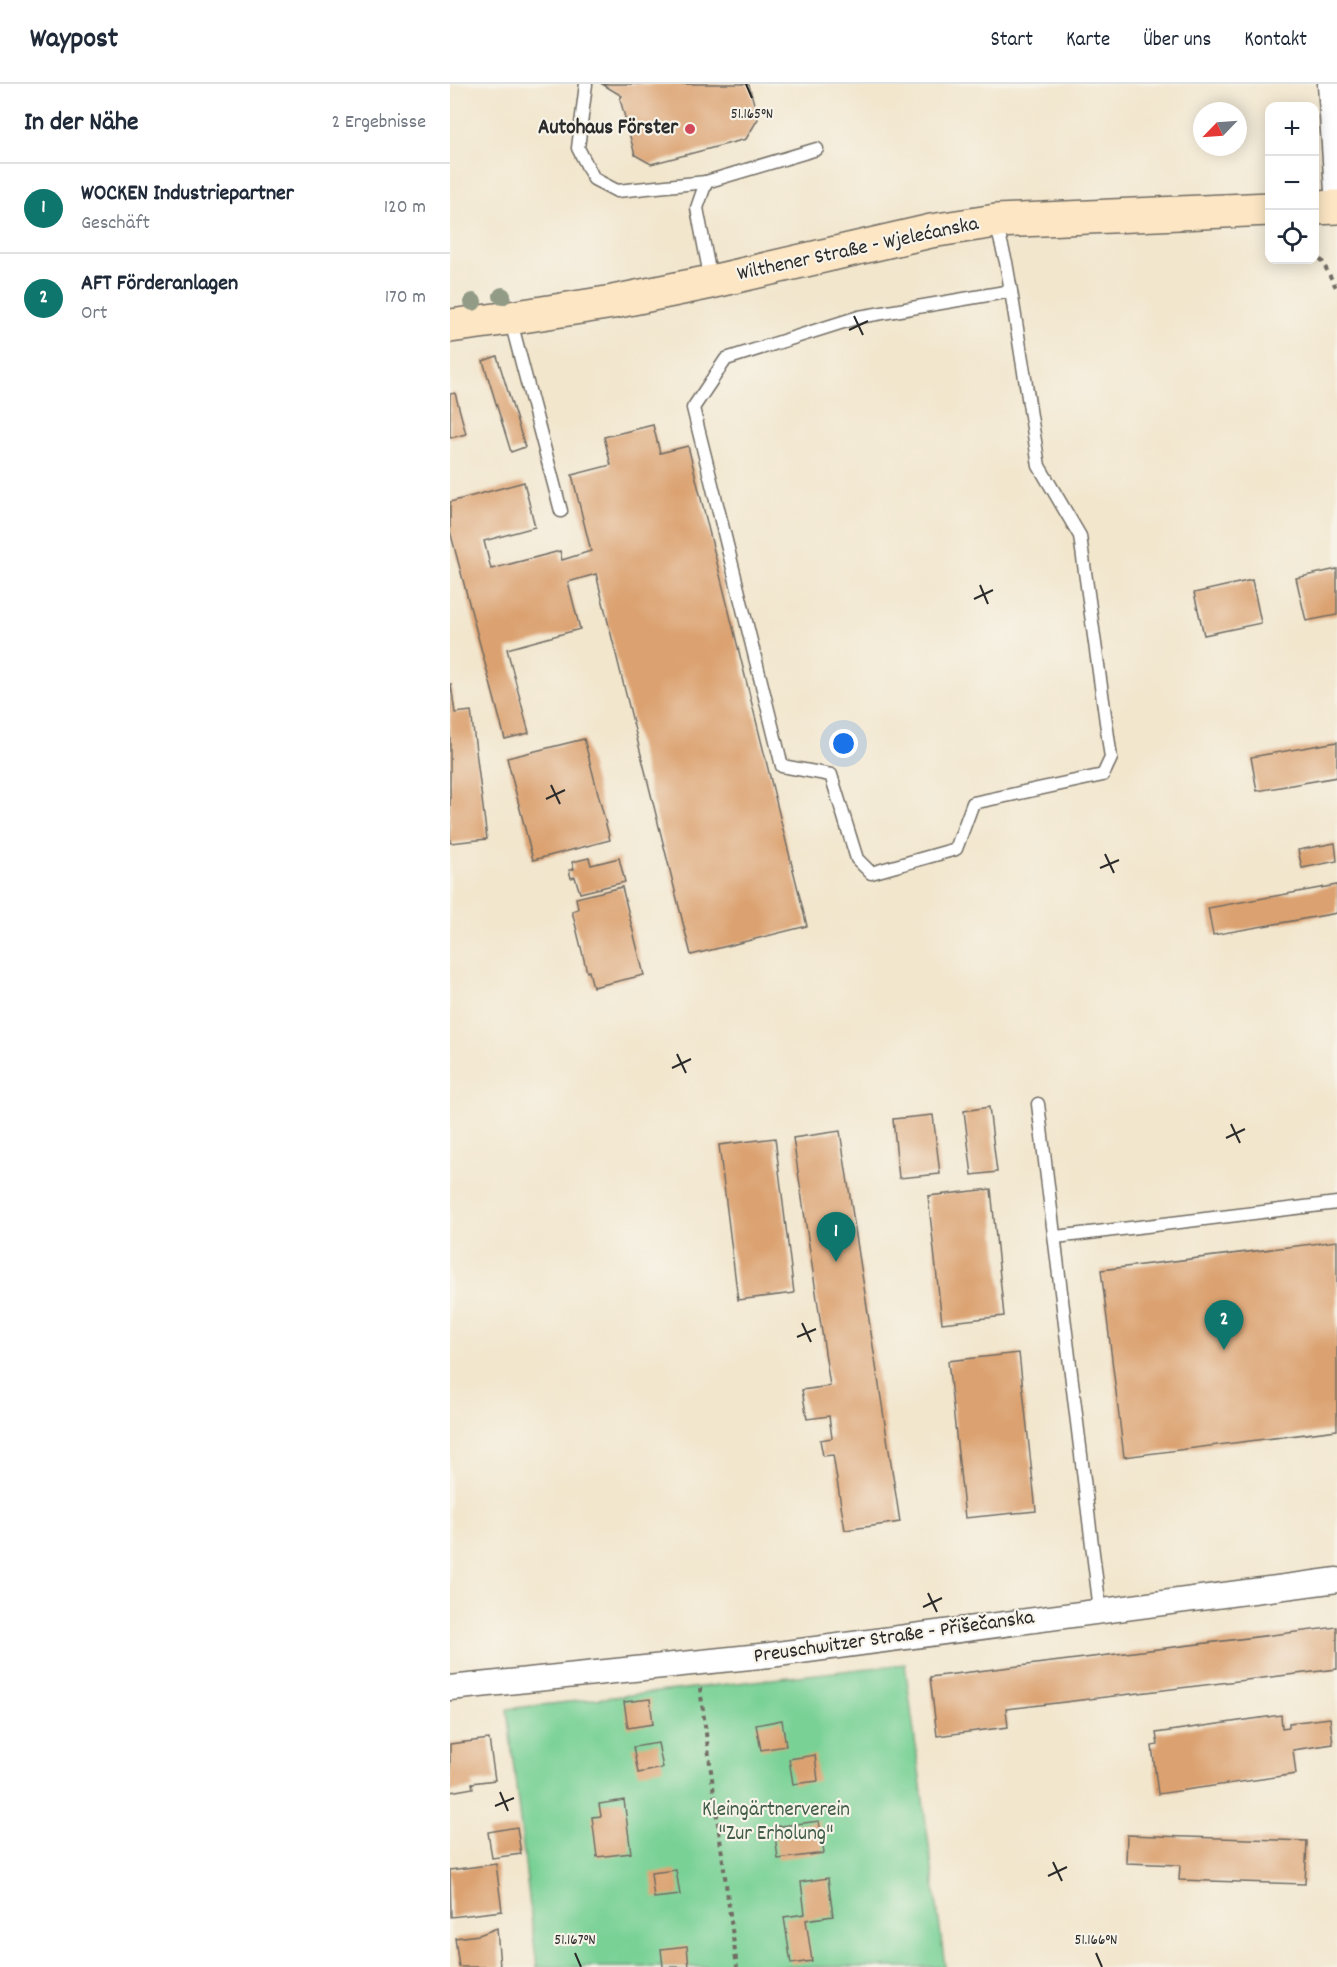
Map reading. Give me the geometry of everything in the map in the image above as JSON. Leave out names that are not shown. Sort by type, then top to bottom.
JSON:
[{"type":"main road","points":[[1319,208],[1337,207]]},
{"type":"main road","name":"Wilthener Straße - Wjelećanska","points":[[450,326],[613,302],[711,282],[921,233],[996,221],[1265,210]]},
{"type":"street","points":[[1330,84],[1337,191]]},
{"type":"street","name":"Preuschwitzer Straße - Přišečanska","points":[[450,1688],[696,1663],[905,1638],[1100,1610],[1337,1580]]},
{"type":"lane","points":[[586,84],[578,148],[594,178],[617,191],[706,182],[817,149]]},
{"type":"lane","points":[[706,182],[697,208],[711,282]]},
{"type":"lane","points":[[996,221],[1006,262],[1011,291],[1039,466],[1080,536],[1111,758],[1103,775],[973,803],[956,849],[871,873],[857,859],[831,776],[782,766],[693,408],[726,359],[859,317],[1011,291]]},
{"type":"lane","points":[[510,318],[561,511]]},
{"type":"lane","points":[[1038,1104],[1100,1610]]},
{"type":"lane","points":[[1056,1237],[1337,1203]]},
{"type":"path","points":[[1319,258],[1337,289]]},
{"type":"path","points":[[696,1663],[737,1967]]},
{"type":"green space","name":"Kleingärtnerverein \"Zur Erholung\"","points":[[905,1664],[945,1967],[537,1967],[507,1709]]},
{"type":"building","name":"Autohaus Förster","points":[[602,84],[746,84],[749,85],[758,119],[746,139],[651,164],[635,155],[620,99],[622,96]]},
{"type":"building","points":[[497,356],[525,447],[511,452],[483,361]]},
{"type":"building","points":[[455,393],[466,434],[450,438],[450,394]]},
{"type":"building","points":[[653,425],[660,453],[688,446],[807,926],[691,955],[596,574],[568,582],[580,629],[507,649],[529,733],[505,739],[450,531],[450,502],[524,482],[535,527],[484,541],[491,569],[560,551],[562,560],[591,551],[572,475],[611,465],[604,437]]},
{"type":"building","points":[[1337,569],[1337,615],[1306,621],[1296,578]]},
{"type":"building","points":[[1252,580],[1261,623],[1204,635],[1194,593]]},
{"type":"building","points":[[450,684],[455,713],[471,711],[487,839],[450,843]]},
{"type":"building","points":[[584,739],[610,840],[533,860],[507,758]]},
{"type":"building","points":[[1337,742],[1337,777],[1257,791],[1251,757]]},
{"type":"building","points":[[1335,843],[1337,861],[1302,868],[1298,850]]},
{"type":"building","points":[[589,858],[591,865],[619,858],[625,882],[580,893],[575,877],[571,878],[569,870],[574,869],[572,862]]},
{"type":"building","points":[[1337,885],[1337,913],[1213,935],[1208,908]]},
{"type":"building","points":[[622,887],[644,975],[593,987],[572,911],[578,909],[576,898]]},
{"type":"building","points":[[989,1107],[997,1172],[972,1175],[964,1111]]},
{"type":"building","points":[[933,1115],[940,1174],[899,1178],[893,1119]]},
{"type":"building","points":[[840,1131],[900,1522],[845,1530],[833,1455],[823,1456],[820,1440],[832,1438],[829,1416],[807,1419],[802,1390],[830,1386],[793,1138]]},
{"type":"building","points":[[775,1138],[794,1293],[738,1300],[719,1145]]},
{"type":"building","points":[[991,1189],[1004,1316],[942,1323],[928,1196]]},
{"type":"building","points":[[1337,1241],[1337,1430],[1124,1457],[1101,1270]]},
{"type":"building","points":[[1019,1353],[1036,1511],[965,1518],[948,1361]]},
{"type":"building","points":[[1337,1627],[1337,1669],[1006,1709],[1008,1727],[937,1736],[930,1677]]},
{"type":"building","points":[[650,1699],[653,1724],[628,1728],[624,1702]]},
{"type":"building","points":[[1281,1715],[1282,1728],[1289,1727],[1289,1723],[1330,1718],[1333,1744],[1293,1750],[1296,1774],[1158,1794],[1152,1746],[1158,1745],[1156,1733]]},
{"type":"building","points":[[782,1720],[786,1746],[761,1750],[756,1725]]},
{"type":"building","points":[[489,1739],[495,1780],[472,1783],[473,1788],[450,1792],[450,1744]]},
{"type":"building","points":[[658,1743],[663,1768],[638,1773],[633,1747]]},
{"type":"building","points":[[815,1755],[818,1781],[793,1784],[789,1759]]},
{"type":"building","points":[[624,1800],[631,1853],[597,1857],[592,1817],[601,1816],[599,1804]]},
{"type":"building","points":[[819,1821],[824,1853],[778,1859],[774,1827]]},
{"type":"building","points":[[517,1827],[521,1854],[492,1858],[488,1832]]},
{"type":"building","points":[[1127,1835],[1307,1841],[1305,1884],[1179,1880],[1180,1865],[1126,1863]]},
{"type":"building","points":[[496,1864],[502,1911],[451,1917],[450,1870]]},
{"type":"building","points":[[676,1870],[680,1895],[654,1898],[651,1873]]},
{"type":"building","points":[[828,1878],[833,1916],[806,1920],[812,1961],[791,1964],[784,1917],[805,1914],[801,1882]]},
{"type":"building","points":[[497,1928],[500,1967],[459,1967],[455,1938],[479,1935]]},
{"type":"building","points":[[687,1946],[689,1967],[663,1967],[661,1949]]},
{"type":"place","name":"Autohaus Förster","points":[[690,129]]},
{"type":"place","name":"WOCKEN Industriepartner","points":[[836,1262]]},
{"type":"place","name":"AFT Förderanlagen","points":[[1224,1350]]}]
